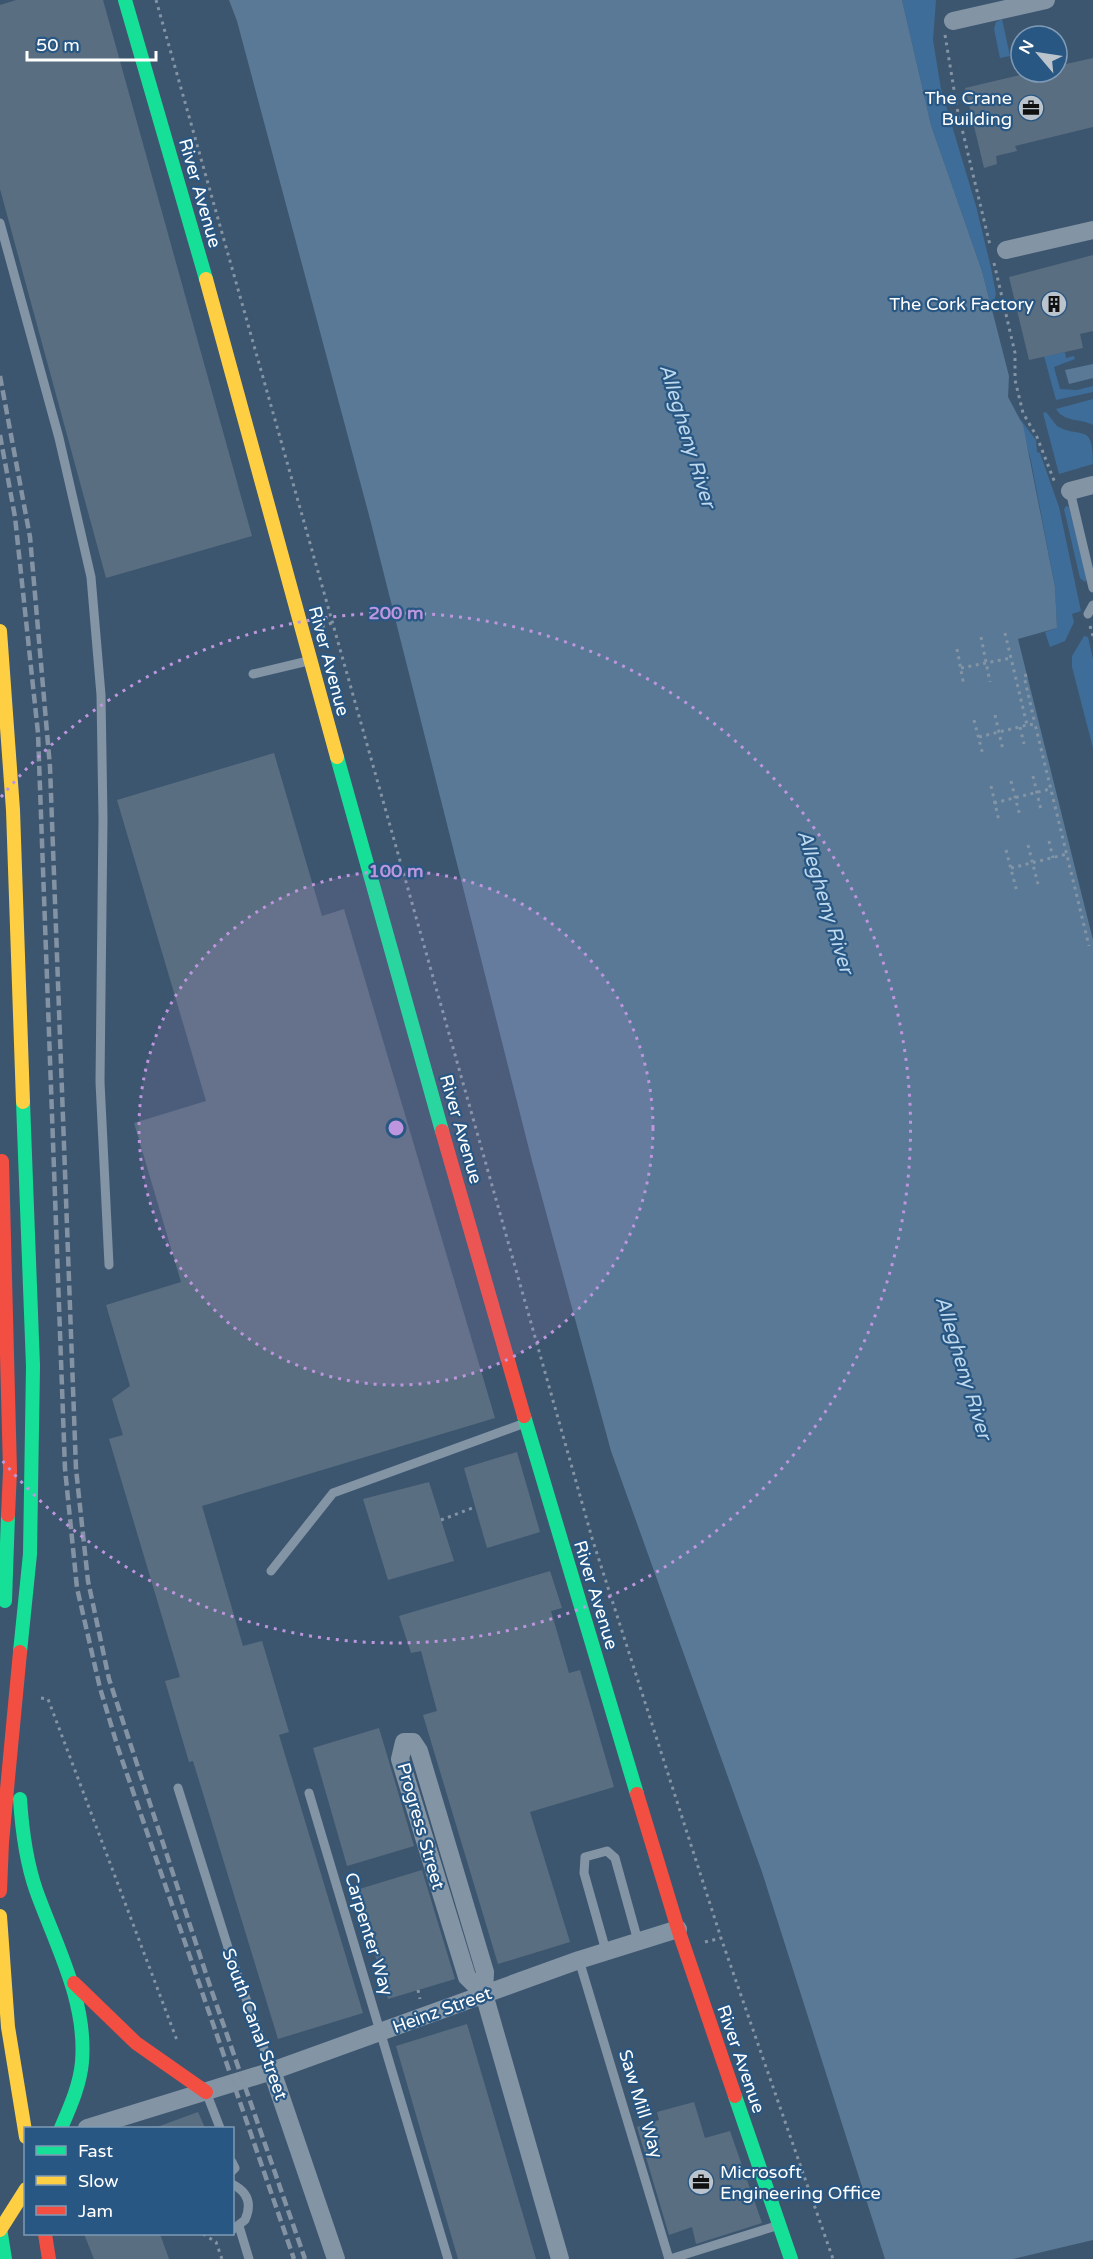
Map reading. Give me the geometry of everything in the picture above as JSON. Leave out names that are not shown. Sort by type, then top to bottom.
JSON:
[{"type":"main road","name":"River Avenue","points":[[125,0],[226,351],[369,875],[526,1423],[678,1929],[791,2259]]},
{"type":"main road","points":[[0,631],[13,810],[33,1366],[30,1554],[2,1842],[0,1891]]},
{"type":"main road","points":[[1,1145],[10,1471],[4,1612]]},
{"type":"main road","points":[[0,1533],[10,1471]]},
{"type":"main road","points":[[22,1647],[23,1726],[20,1800],[24,1842],[36,1887],[74,1982],[83,2032],[81,2073],[71,2110],[62,2127]]},
{"type":"main road","points":[[0,1916],[3,1976],[18,2098],[24,2128]]},
{"type":"main road","points":[[74,1982],[109,2023],[143,2051],[206,2092]]},
{"type":"main road","points":[[5,2259],[0,2229],[24,2192]]},
{"type":"main road","points":[[45,2235],[50,2259]]},
{"type":"street","points":[[949,25],[1046,0]]},
{"type":"street","points":[[997,254],[1093,230]]},
{"type":"street","points":[[1063,488],[1093,485]]},
{"type":"street","name":"Progress Street","points":[[484,1994],[466,1977],[399,1760],[404,1742],[413,1742],[419,1751],[485,1972],[484,1994],[560,2259]]},
{"type":"street","name":"Heinz Street","points":[[90,2127],[272,2071],[579,1960],[678,1929]]},
{"type":"street","name":"South Canal Street","points":[[272,2071],[336,2259]]},
{"type":"lane","points":[[0,223],[59,438],[91,577],[101,695],[103,819],[100,1082],[109,1265]]},
{"type":"lane","points":[[1063,488],[1093,588]]},
{"type":"lane","points":[[253,674],[310,660]]},
{"type":"lane","points":[[271,1571],[333,1493],[526,1423]]},
{"type":"lane","name":"South Canal Street","points":[[178,1788],[231,1957],[272,2071]]},
{"type":"lane","name":"Carpenter Way","points":[[309,1793],[448,2259]]},
{"type":"lane","points":[[606,1951],[584,1873],[585,1857],[607,1851],[615,1858],[638,1941]]},
{"type":"lane","name":"Saw Mill Way","points":[[579,1960],[669,2259]]},
{"type":"lane","points":[[206,2092],[220,2127]]},
{"type":"lane","points":[[234,2185],[246,2194],[249,2203],[249,2211],[236,2228],[249,2259]]},
{"type":"lane","points":[[669,2259],[779,2225]]},
{"type":"path","points":[[156,0],[592,1538],[721,1938],[833,2259]]},
{"type":"path","points":[[949,25],[957,108],[997,254],[1015,353],[1015,380],[1023,412],[1063,488]]},
{"type":"path","points":[[1090,610],[1093,636]]},
{"type":"path","points":[[1005,633],[1027,725]]},
{"type":"path","points":[[981,637],[990,682]]},
{"type":"path","points":[[957,649],[964,686]]},
{"type":"path","points":[[960,668],[1011,658]]},
{"type":"path","points":[[1027,675],[1024,676],[1089,946]]},
{"type":"path","points":[[995,715],[1003,750]]},
{"type":"path","points":[[974,720],[982,755]]},
{"type":"path","points":[[978,737],[1035,724]]},
{"type":"path","points":[[1020,727],[1024,744]]},
{"type":"path","points":[[1033,776],[1041,810]]},
{"type":"path","points":[[1011,781],[1020,816]]},
{"type":"path","points":[[991,786],[999,821]]},
{"type":"path","points":[[994,803],[1050,789]]},
{"type":"path","points":[[1049,841],[1053,858]]},
{"type":"path","points":[[1028,845],[1039,888]]},
{"type":"path","points":[[1006,850],[1017,892]]},
{"type":"path","points":[[1011,868],[1067,854]]},
{"type":"path","points":[[441,1520],[475,1507]]},
{"type":"path","points":[[48,1699],[180,2047]]},
{"type":"path","points":[[205,2235],[216,2242],[222,2259]]},
{"type":"shaded area","points":[[902,0],[936,0],[933,40],[941,89],[976,206],[991,268],[996,294],[992,309],[982,271],[931,125]]},
{"type":"shaded area","points":[[1002,19],[1009,56],[1000,58],[994,29],[996,22]]},
{"type":"shaded area","points":[[1065,352],[1066,358],[1074,356],[1075,359],[1054,367],[1060,389],[1077,390],[1093,386],[1093,392],[1056,400],[1044,356]]},
{"type":"shaded area","points":[[1093,399],[1093,425],[1068,418],[1056,409]]},
{"type":"shaded area","points":[[1046,412],[1057,426],[1088,437],[1091,442],[1093,464],[1059,474],[1043,413]]},
{"type":"shaded area","points":[[1020,419],[1036,440],[1037,452],[1040,453],[1059,507],[1081,611],[1072,614],[1074,622],[1065,641],[1050,647],[1045,632],[1057,628],[1055,587],[1031,461]]},
{"type":"shaded area","points":[[1066,506],[1069,507],[1087,579],[1085,582],[1080,578],[1064,509]]},
{"type":"shaded area","points":[[1084,636],[1088,637],[1093,659],[1093,748],[1072,667],[1072,656]]},
{"type":"water","name":"Allegheny River","points":[[229,0],[902,0],[931,125],[982,271],[1009,376],[1008,397],[1023,425],[1055,587],[1057,628],[1018,639],[1093,940],[1093,2259],[885,2259],[762,1872],[611,1451],[532,1161],[370,519],[237,21]]},
{"type":"water","points":[[1093,364],[1093,378],[1069,384],[1065,370]]},
{"type":"pier","points":[[1093,2240],[1093,2259],[1013,2259]]},
{"type":"building","points":[[16,0],[103,0],[252,536],[106,578],[0,189],[0,5]]},
{"type":"building","name":"The Crane Building","points":[[1093,58],[1093,127],[1015,146],[1017,151],[996,156],[997,164],[984,168],[965,88],[1009,78],[1009,84],[1069,84],[1069,63]]},
{"type":"building","name":"The Cork Factory","points":[[1093,255],[1093,331],[1080,334],[1083,348],[1029,360],[1009,277]]},
{"type":"building","points":[[274,753],[322,916],[344,909],[495,1418],[202,1506],[243,1646],[262,1641],[289,1732],[279,1735],[363,2013],[278,2039],[193,1761],[189,1762],[165,1681],[180,1677],[109,1439],[123,1435],[112,1399],[130,1386],[106,1305],[181,1282],[134,1123],[206,1101],[117,800]]},
{"type":"building","points":[[517,1452],[540,1532],[487,1548],[464,1468]]},
{"type":"building","points":[[429,1482],[454,1561],[388,1580],[363,1499]]},
{"type":"building","points":[[550,1571],[562,1608],[551,1611],[569,1673],[580,1670],[614,1787],[530,1812],[570,1942],[498,1964],[423,1715],[437,1711],[421,1651],[411,1653],[399,1616]]},
{"type":"building","points":[[379,1728],[414,1846],[347,1866],[313,1748]]},
{"type":"building","points":[[422,1870],[455,1979],[388,1999],[356,1890]]},
{"type":"building","points":[[467,2024],[536,2259],[458,2259],[396,2046]]},
{"type":"building","name":"Microsoft Engineering Office","points":[[694,2102],[705,2138],[730,2131],[762,2223],[696,2244],[692,2227],[669,2235],[637,2127],[659,2120],[657,2112]]},
{"type":"building","points":[[198,2112],[205,2127],[157,2127]]},
{"type":"building","points":[[84,2235],[160,2235],[169,2259],[94,2259]]},
{"type":"railway","points":[[0,376],[30,537],[50,767],[76,1469],[88,1581],[109,1679],[210,1986],[305,2259]]},
{"type":"railway","points":[[0,435],[15,517],[38,733],[65,1469],[77,1588],[100,1688],[118,1748],[294,2259]]},
{"type":"traffic: fast","points":[[125,0],[206,279]]},
{"type":"traffic: fast","points":[[337,757],[442,1131]]},
{"type":"traffic: fast","points":[[20,1652],[30,1554],[33,1366],[23,1102]]},
{"type":"traffic: fast","points":[[524,1416],[637,1794]]},
{"type":"traffic: fast","points":[[5,1601],[8,1515]]},
{"type":"traffic: fast","points":[[20,1799],[25,1845],[36,1890],[68,1974],[80,2017],[81,2071],[61,2127]]},
{"type":"traffic: fast","points":[[735,2096],[791,2259]]},
{"type":"traffic: fast","points":[[0,2228],[5,2259]]},
{"type":"traffic: slow","points":[[206,279],[337,757]]},
{"type":"traffic: slow","points":[[0,631],[13,810],[23,1102]]},
{"type":"traffic: slow","points":[[0,1916],[8,2027],[24,2127]]},
{"type":"traffic: slow","points":[[0,2230],[24,2192]]},
{"type":"traffic: jam","points":[[442,1131],[524,1416]]},
{"type":"traffic: jam","points":[[2,1161],[10,1471],[8,1515]]},
{"type":"traffic: jam","points":[[0,1891],[2,1842],[20,1652]]},
{"type":"traffic: jam","points":[[637,1794],[678,1929],[735,2096]]},
{"type":"traffic: jam","points":[[74,1983],[136,2043],[206,2092]]},
{"type":"traffic: jam","points":[[45,2235],[49,2259]]},
{"type":"place","name":"The Crane Building","points":[[1031,108]]},
{"type":"place","name":"The Cork Factory","points":[[1054,304]]},
{"type":"place","name":"Microsoft Engineering Office","points":[[701,2182]]}]
